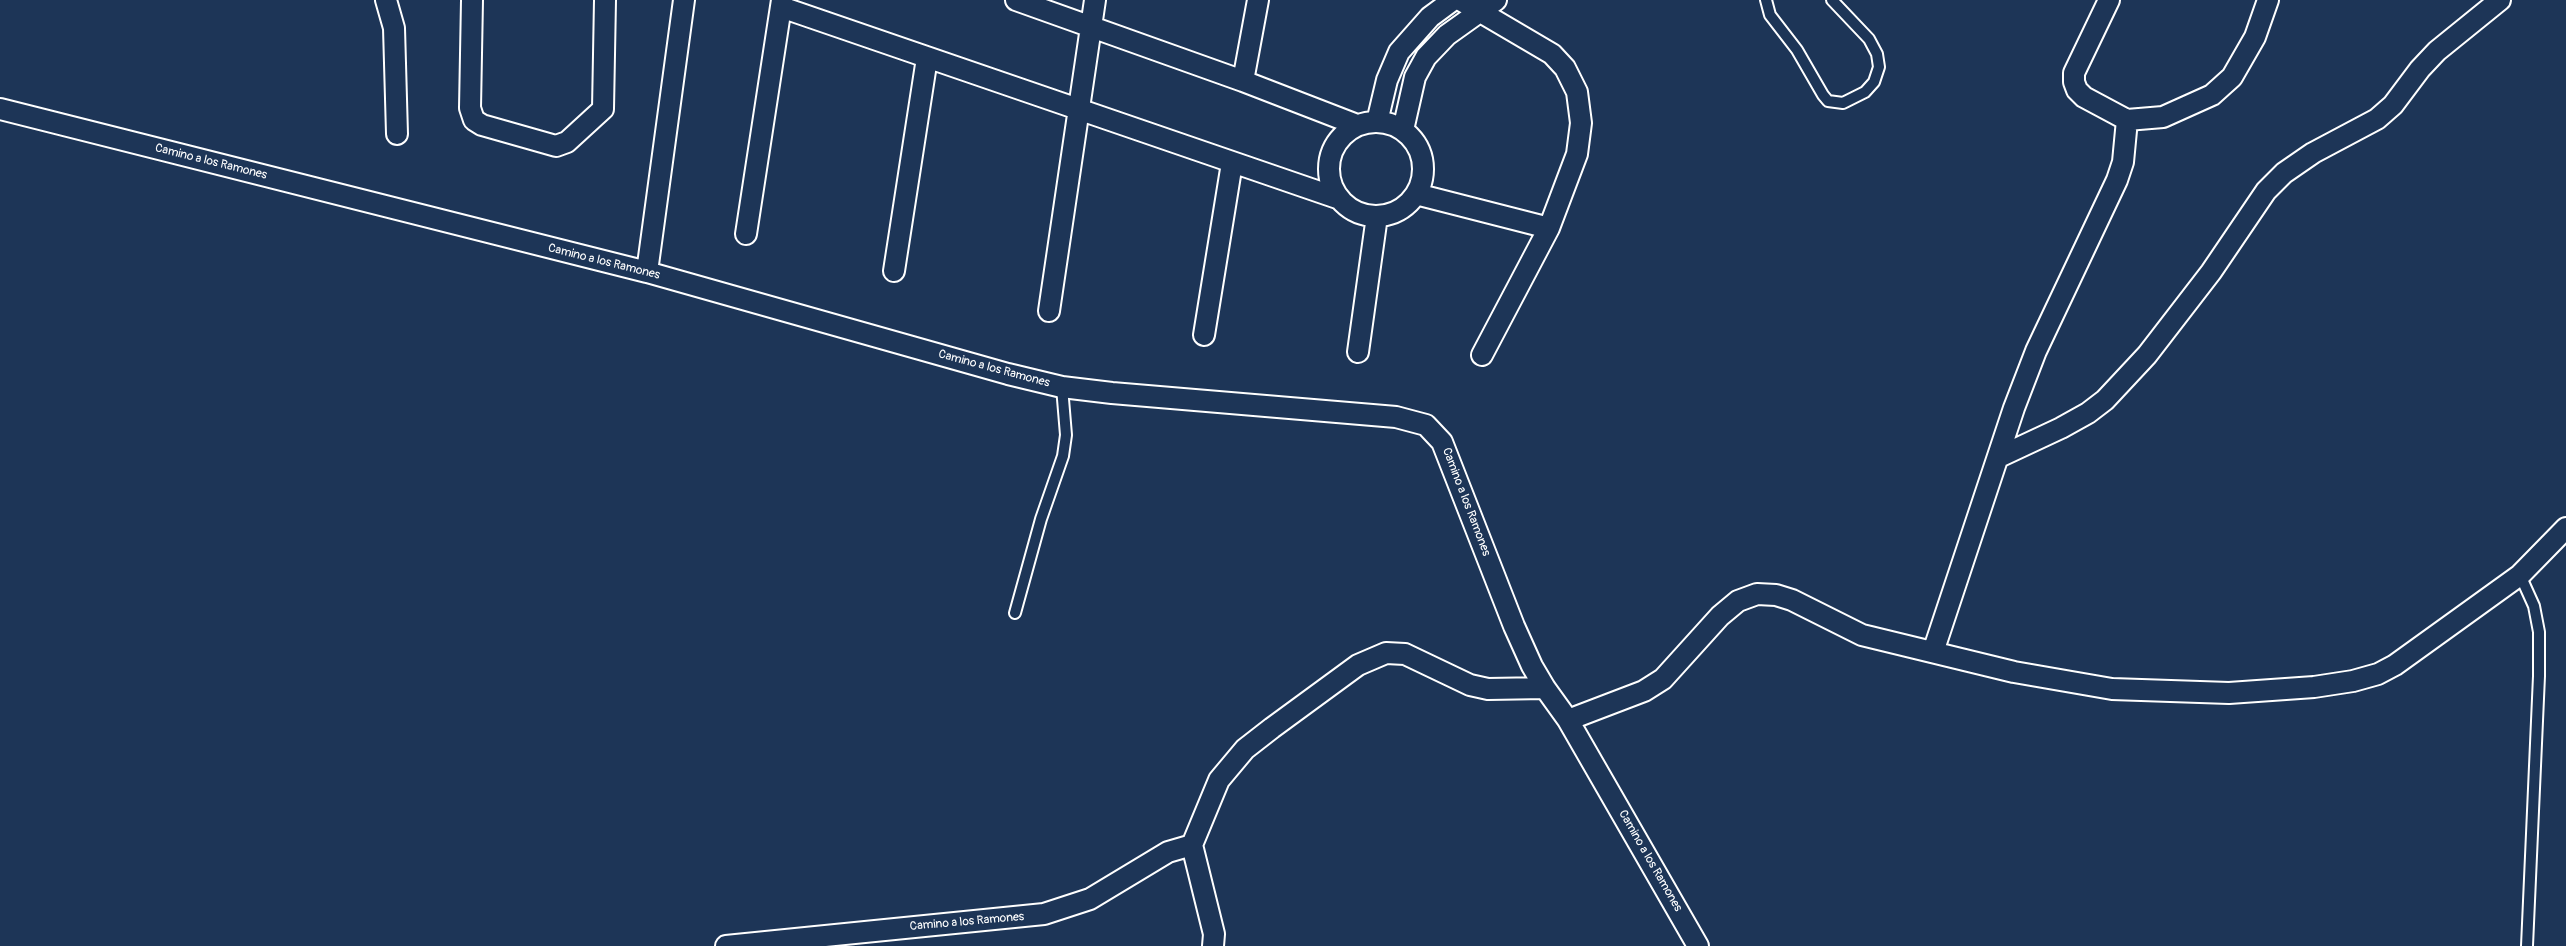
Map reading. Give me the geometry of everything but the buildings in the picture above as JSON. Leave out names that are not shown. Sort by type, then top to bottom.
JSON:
[{"type":"street","points":[[386,0],[394,28],[397,134]]},
{"type":"street","points":[[472,0],[470,108],[474,120],[482,125],[556,146],[567,142],[603,110],[605,0]]},
{"type":"street","points":[[647,272],[684,0]]},
{"type":"street","points":[[1016,0],[1243,81],[1357,126]]},
{"type":"street","points":[[1049,311],[1095,0]]},
{"type":"street","points":[[1243,81],[1258,0]]},
{"type":"street","points":[[1377,122],[1387,80],[1399,52],[1430,17],[1453,0]]},
{"type":"street","points":[[1460,0],[1552,54],[1566,68],[1577,92],[1580,123],[1577,154],[1549,228],[1482,356]]},
{"type":"street","points":[[1403,130],[1414,77],[1426,57],[1447,36],[1496,0]]},
{"type":"street","points":[[2109,0],[2074,73],[2074,82],[2077,90],[2084,97],[2127,120],[2163,117],[2212,95],[2232,77],[2255,37],[2268,0]]},
{"type":"street","points":[[1999,457],[2061,428],[2088,413],[2105,400],[2147,355],[2194,295],[2266,191],[2284,172],[2314,153],[2377,119],[2393,105],[2437,50],[2500,0]]},
{"type":"street","points":[[746,234],[782,4],[927,58],[1232,164],[1340,199],[1356,212],[1377,216],[1392,213],[1406,206],[1416,194],[1422,178],[1422,160],[1416,143],[1403,130],[1391,124],[1377,122],[1357,126],[1340,138],[1330,158],[1330,180],[1340,199]]},
{"type":"street","points":[[894,271],[927,58]]},
{"type":"street","name":"Camino a los Ramones","points":[[0,109],[647,272],[1008,374],[1062,387],[1112,393],[1396,417],[1426,426],[1442,442],[1514,626],[1532,666],[1568,720],[1698,946]]},
{"type":"street","points":[[1934,652],[2014,408],[2036,351],[2117,180],[2123,162],[2127,120]]},
{"type":"street","points":[[1204,336],[1232,164]]},
{"type":"street","points":[[1416,194],[1549,228]]},
{"type":"street","points":[[1358,352],[1377,216]]},
{"type":"street","points":[[1568,720],[1644,691],[1663,679],[1720,616],[1738,601],[1756,594],[1776,595],[1792,600],[1862,635],[2014,672],[2112,690],[2229,693],[2314,687],[2354,681],[2378,674],[2395,665],[2520,575],[2566,528]]},
{"type":"street","points":[[1213,946],[1214,934],[1192,845],[1219,780],[1230,764],[1245,749],[1323,689],[1358,665],[1376,656],[1395,652],[1405,654],[1470,685],[1488,689],[1545,688]]},
{"type":"street","name":"Camino a los Ramones","points":[[726,946],[1044,914],[1090,899],[1168,852],[1192,845]]},
{"type":"lane","points":[[1766,0],[1770,15],[1797,50],[1823,95],[1828,101],[1843,103],[1865,92],[1874,82],[1879,67],[1877,54],[1870,39],[1832,0]]},
{"type":"lane","points":[[1015,612],[1041,519],[1063,456],[1066,435],[1062,387]]},
{"type":"lane","points":[[2520,575],[2534,606],[2539,632],[2539,676],[2527,946]]}]
